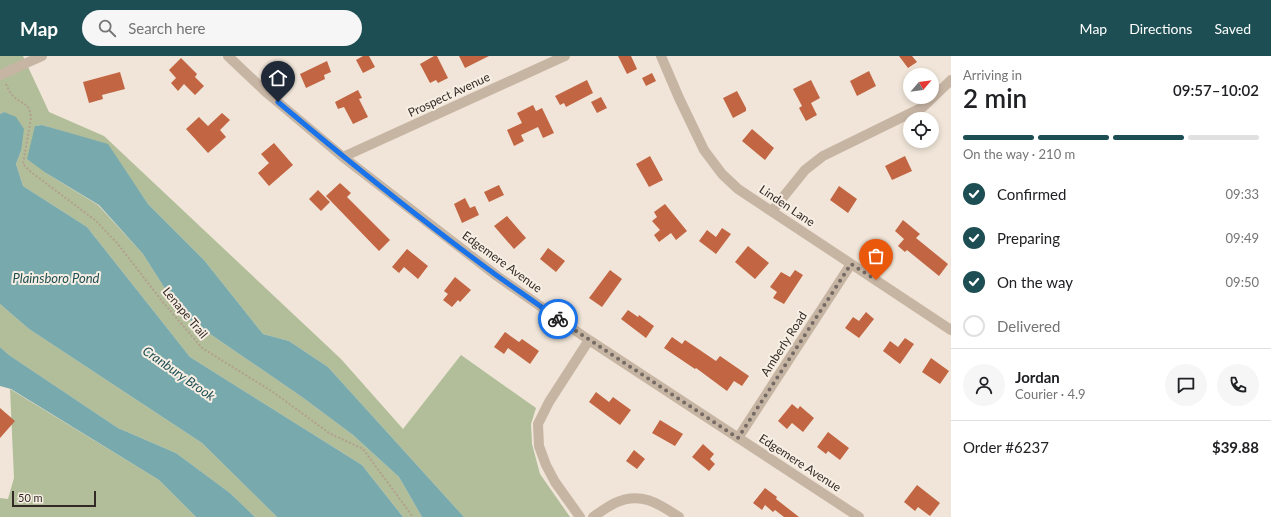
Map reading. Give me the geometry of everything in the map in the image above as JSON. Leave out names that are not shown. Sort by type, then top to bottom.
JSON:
[{"type":"street","points":[[3,79],[42,56]]},
{"type":"street","name":"Edgemere Avenue","points":[[228,56],[255,83],[343,157],[497,276],[589,340],[859,517]]},
{"type":"street","name":"Prospect Avenue","points":[[343,157],[565,56]]},
{"type":"street","name":"Linden Lane","points":[[661,56],[704,150],[722,174],[738,189],[951,330]]},
{"type":"street","points":[[772,211],[805,170],[823,156],[923,107],[951,80]]},
{"type":"street","name":"Amberly Road","points":[[738,438],[851,264]]},
{"type":"street","points":[[580,517],[555,482],[546,465],[539,446],[538,424],[549,402],[589,340]]},
{"type":"street","points":[[593,517],[615,503],[632,497],[645,499],[659,504],[679,517]]},
{"type":"path","name":"Lenape Trail","points":[[3,79],[13,96],[26,104],[30,110],[31,118],[23,164],[31,172],[95,220],[117,244],[162,301],[202,348],[273,392],[328,432],[363,449],[413,517]]},
{"type":"green space","points":[[0,56],[23,56],[49,112],[104,136],[341,359],[403,429],[461,355],[536,408],[531,424],[532,444],[540,474],[570,517],[464,517],[328,367],[289,341],[263,334],[204,260],[148,204],[108,145],[42,125],[35,126],[46,173],[98,205],[143,254],[181,314],[302,397],[353,435],[399,477],[422,517],[403,517],[362,465],[190,357],[87,227],[23,186],[16,164],[21,151],[4,112],[0,114]]},
{"type":"green space","points":[[0,304],[29,329],[202,443],[277,517],[255,517],[230,493],[176,453],[118,428],[9,355],[0,347]]},
{"type":"green space","points":[[10,389],[159,480],[196,517],[0,517],[0,498],[8,499],[14,478]]},
{"type":"water","name":"Plainsboro Pond","points":[[4,112],[16,117],[24,129],[21,151],[16,164],[23,186],[87,227],[190,357],[362,465],[403,517],[277,517],[202,443],[29,329],[0,304],[0,114]]},
{"type":"water","points":[[42,125],[108,144],[148,204],[204,260],[263,334],[289,341],[328,367],[464,517],[422,517],[399,477],[353,435],[302,397],[181,314],[143,254],[99,205],[46,173],[27,159],[35,126]]},
{"type":"water","points":[[0,347],[9,355],[118,428],[176,453],[230,493],[255,517],[196,517],[159,480],[11,389],[0,386]]},
{"type":"building","points":[[363,56],[369,56],[375,67],[363,73],[356,60]]},
{"type":"building","points":[[434,56],[437,56],[448,78],[438,83],[436,80],[430,83],[420,64]]},
{"type":"building","points":[[459,56],[489,56],[465,68]]},
{"type":"building","points":[[618,56],[631,56],[637,69],[627,74]]},
{"type":"building","points":[[899,56],[912,56],[917,62],[908,68]]},
{"type":"building","points":[[181,58],[197,74],[195,77],[204,86],[195,95],[184,84],[178,91],[171,83],[176,78],[169,70]]},
{"type":"building","points":[[327,61],[331,72],[324,75],[325,79],[306,88],[300,74]]},
{"type":"building","points":[[869,71],[876,86],[857,96],[850,81]]},
{"type":"building","points":[[120,72],[125,89],[102,95],[103,99],[89,103],[83,82]]},
{"type":"building","points":[[652,73],[656,81],[646,86],[642,78]]},
{"type":"building","points":[[587,80],[593,93],[566,107],[564,103],[560,105],[555,96]]},
{"type":"building","points":[[811,80],[820,98],[811,103],[817,115],[806,121],[799,108],[802,106],[793,89]]},
{"type":"building","points":[[358,90],[362,98],[359,99],[368,117],[353,124],[344,107],[338,109],[335,102]]},
{"type":"building","points":[[737,91],[746,108],[746,111],[733,118],[723,98]]},
{"type":"building","points":[[601,97],[607,108],[597,113],[591,102]]},
{"type":"building","points":[[533,105],[536,111],[542,108],[554,133],[543,138],[538,127],[521,135],[524,141],[514,146],[507,130],[522,123],[517,113]]},
{"type":"building","points":[[222,113],[230,120],[220,130],[226,137],[208,153],[186,129],[199,117],[208,126]]},
{"type":"building","points":[[752,129],[774,148],[765,160],[742,141]]},
{"type":"building","points":[[274,143],[293,165],[269,186],[258,173],[269,163],[261,154]]},
{"type":"building","points":[[650,156],[663,180],[649,187],[636,164]]},
{"type":"building","points":[[905,156],[912,171],[892,180],[885,166]]},
{"type":"building","points":[[340,183],[351,193],[347,197],[390,240],[379,251],[326,196]]},
{"type":"building","points":[[499,185],[504,195],[489,202],[484,192]]},
{"type":"building","points":[[839,186],[857,199],[848,213],[830,200]]},
{"type":"building","points":[[318,190],[330,202],[321,211],[309,199]]},
{"type":"building","points":[[465,198],[470,208],[475,206],[479,215],[462,223],[454,204]]},
{"type":"building","points":[[665,204],[687,231],[676,240],[671,233],[659,242],[654,235],[660,230],[652,221],[657,217],[654,212]]},
{"type":"building","points":[[507,216],[526,238],[514,249],[494,226]]},
{"type":"building","points":[[903,220],[920,234],[916,238],[948,264],[939,276],[907,250],[905,252],[898,246],[904,239],[895,231]]},
{"type":"building","points":[[722,228],[731,234],[716,254],[699,241],[707,230],[716,237]]},
{"type":"building","points":[[748,246],[769,263],[755,279],[735,262]]},
{"type":"building","points":[[548,248],[565,261],[556,272],[540,259]]},
{"type":"building","points":[[407,249],[428,266],[418,279],[404,267],[399,273],[392,267]]},
{"type":"building","points":[[610,270],[622,279],[602,307],[589,298]]},
{"type":"building","points":[[795,270],[803,275],[784,304],[773,298],[777,292],[770,287],[781,272],[790,277]]},
{"type":"building","points":[[455,277],[471,290],[460,302],[458,300],[452,307],[443,300],[448,294],[444,291]]},
{"type":"building","points":[[628,310],[638,317],[639,315],[654,326],[646,338],[621,319]]},
{"type":"building","points":[[866,312],[874,319],[859,338],[845,328],[853,317],[859,321]]},
{"type":"building","points":[[505,332],[519,342],[522,339],[539,351],[530,364],[508,348],[504,354],[494,347]]},
{"type":"building","points":[[672,337],[682,344],[685,340],[716,361],[720,356],[749,376],[742,386],[734,381],[727,391],[696,368],[695,369],[664,348]]},
{"type":"building","points":[[905,338],[914,344],[900,364],[883,351],[890,341],[898,347]]},
{"type":"building","points":[[931,358],[949,371],[940,384],[922,372]]},
{"type":"building","points":[[596,392],[609,402],[613,397],[631,410],[620,425],[589,402]]},
{"type":"building","points":[[792,404],[798,409],[800,406],[814,418],[803,432],[792,423],[787,429],[778,421]]},
{"type":"building","points":[[0,408],[15,421],[0,438]]},
{"type":"building","points":[[660,420],[683,434],[675,446],[652,433]]},
{"type":"building","points":[[828,432],[849,448],[840,460],[828,451],[826,454],[817,447]]},
{"type":"building","points":[[703,444],[714,454],[710,459],[715,464],[709,471],[692,457]]},
{"type":"building","points":[[634,450],[645,459],[637,469],[626,461]]},
{"type":"building","points":[[917,485],[940,503],[930,516],[918,507],[915,511],[904,502]]},
{"type":"building","points":[[765,488],[777,497],[776,499],[799,517],[784,517],[775,510],[773,512],[765,505],[762,510],[753,503]]},
{"type":"way so far","points":[[558,319],[738,438],[851,264],[876,280]]},
{"type":"route","points":[[278,102],[343,157],[426,222],[497,276],[558,319]]},
{"type":"water label","name":"Cranbury Brook","points":[[179,373]]}]
